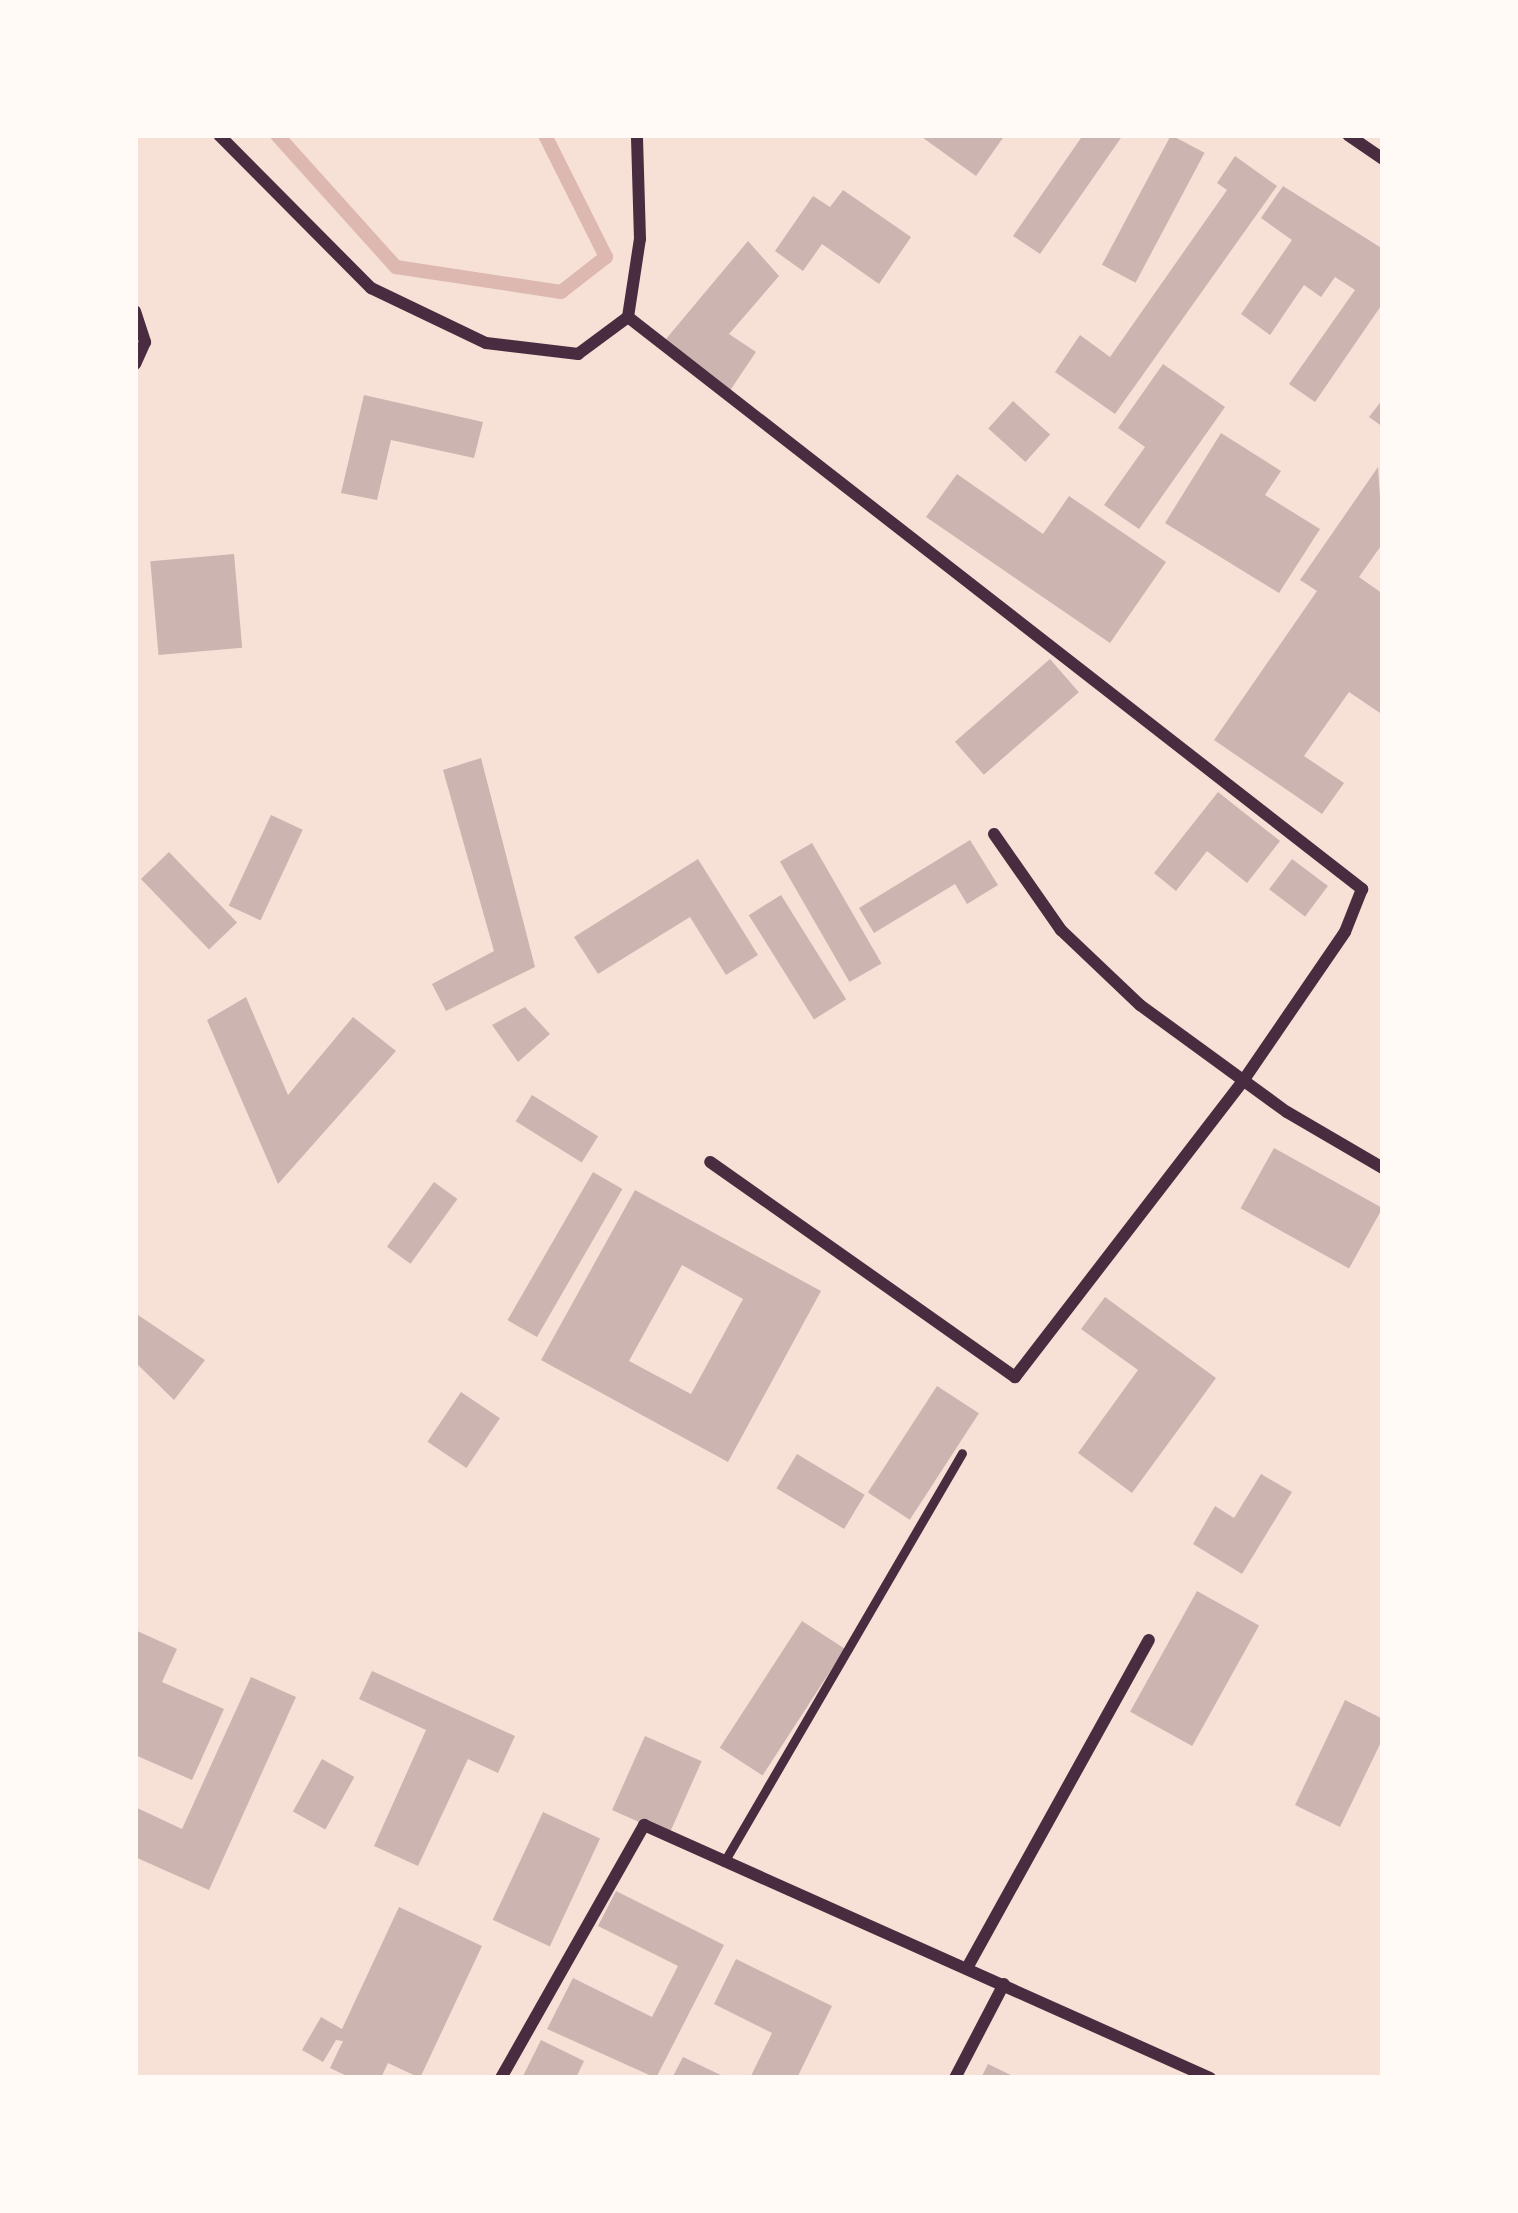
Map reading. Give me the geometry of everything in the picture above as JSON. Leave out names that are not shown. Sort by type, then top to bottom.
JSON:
[{"type":"street","points":[[219,135],[371,288],[486,343],[578,354],[628,317],[640,239],[637,135]]},
{"type":"street","points":[[1348,135],[1383,159]]},
{"type":"street","points":[[135,311],[145,342],[135,364]]},
{"type":"street","points":[[628,317],[1362,889],[1345,932],[1244,1081],[1016,1377],[710,1162]]},
{"type":"street","points":[[994,834],[1061,930],[1140,1005],[1244,1081],[1383,1168]]},
{"type":"street","points":[[968,1968],[1149,1640]]},
{"type":"street","points":[[501,2078],[644,1825],[1210,2078]]},
{"type":"street","points":[[955,2078],[1004,1984]]},
{"type":"lane","points":[[724,1862],[962,1453]]},
{"type":"building","points":[[919,135],[1005,135],[976,176]]},
{"type":"building","points":[[1083,135],[1123,135],[1040,254],[1013,236]]},
{"type":"building","points":[[1171,135],[1205,153],[1136,283],[1102,265]]},
{"type":"building","points":[[1235,156],[1277,186],[1115,414],[1055,372],[1080,335],[1110,357],[1227,190],[1217,183]]},
{"type":"building","points":[[1283,186],[1383,249],[1383,303],[1315,402],[1289,384],[1355,290],[1335,277],[1321,297],[1304,285],[1270,335],[1241,314],[1292,240],[1261,218]]},
{"type":"building","points":[[843,190],[911,237],[879,284],[822,244],[803,271],[775,251],[813,196],[830,207]]},
{"type":"building","points":[[748,241],[779,276],[729,334],[756,352],[729,392],[666,339]]},
{"type":"building","points":[[1163,364],[1225,407],[1139,529],[1104,505],[1145,447],[1118,428]]},
{"type":"building","points":[[364,395],[483,422],[474,458],[391,440],[377,500],[341,493]]},
{"type":"building","points":[[1383,399],[1383,427],[1369,417]]},
{"type":"building","points":[[1013,401],[1050,434],[1025,462],[988,428]]},
{"type":"building","points":[[1221,433],[1281,471],[1265,495],[1320,529],[1279,593],[1165,523]]},
{"type":"building","points":[[1378,467],[1383,543],[1359,577],[1383,594],[1383,715],[1349,692],[1304,756],[1344,783],[1322,814],[1214,740],[1317,591],[1300,580]]},
{"type":"building","points":[[957,474],[1043,534],[1069,496],[1166,562],[1110,643],[926,517]]},
{"type":"building","points":[[234,554],[242,648],[159,655],[150,561]]},
{"type":"building","points":[[1050,659],[1079,692],[984,775],[955,742]]},
{"type":"building","points":[[481,758],[535,967],[446,1011],[432,984],[494,951],[443,770]]},
{"type":"building","points":[[1218,792],[1280,841],[1247,883],[1207,851],[1176,891],[1154,873]]},
{"type":"building","points":[[271,815],[303,830],[260,920],[229,906]]},
{"type":"building","points":[[970,840],[998,885],[967,904],[955,884],[874,933],[859,908]]},
{"type":"building","points":[[812,843],[882,963],[849,982],[780,862]]},
{"type":"building","points":[[169,852],[237,922],[209,950],[141,879]]},
{"type":"building","points":[[698,859],[758,955],[726,975],[690,917],[598,974],[574,937]]},
{"type":"building","points":[[1292,859],[1328,886],[1305,916],[1269,889]]},
{"type":"building","points":[[781,895],[846,999],[814,1019],[749,915]]},
{"type":"building","points":[[246,997],[288,1095],[353,1017],[396,1051],[278,1184],[207,1020]]},
{"type":"building","points":[[525,1007],[550,1034],[518,1062],[492,1025]]},
{"type":"building","points":[[532,1095],[598,1136],[582,1163],[516,1121]]},
{"type":"building","points":[[1274,1148],[1382,1208],[1349,1268],[1241,1208]]},
{"type":"building","points":[[593,1172],[622,1189],[537,1337],[508,1320]]},
{"type":"building","points":[[434,1182],[457,1199],[410,1264],[387,1247]]},
{"type":"building","points":[[635,1190],[821,1291],[728,1462],[541,1360]],"holes":[[[682,1265],[743,1299],[691,1394],[629,1361]]]},
{"type":"building","points":[[1105,1297],[1216,1378],[1132,1493],[1078,1453],[1138,1370],[1081,1329]]},
{"type":"building","points":[[135,1313],[205,1360],[174,1400],[135,1362]]},
{"type":"building","points":[[937,1386],[979,1413],[910,1520],[868,1493]]},
{"type":"building","points":[[461,1392],[500,1418],[466,1468],[427,1442]]},
{"type":"building","points":[[797,1454],[865,1495],[844,1529],[776,1488]]},
{"type":"building","points":[[1261,1474],[1292,1492],[1242,1574],[1193,1544],[1215,1506],[1234,1518]]},
{"type":"building","points":[[1197,1591],[1259,1625],[1192,1746],[1130,1712]]},
{"type":"building","points":[[802,1621],[845,1649],[763,1775],[720,1748]]},
{"type":"building","points":[[135,1630],[177,1649],[162,1682],[224,1709],[192,1780],[135,1755]]},
{"type":"building","points":[[372,1671],[515,1736],[498,1773],[468,1759],[418,1866],[374,1846],[426,1730],[359,1699]]},
{"type":"building","points":[[251,1677],[296,1697],[209,1890],[135,1857],[135,1807],[182,1829]]},
{"type":"building","points":[[1345,1700],[1383,1719],[1383,1738],[1340,1827],[1295,1805]]},
{"type":"building","points":[[645,1736],[702,1761],[669,1835],[612,1810]]},
{"type":"building","points":[[322,1759],[354,1777],[325,1829],[293,1811]]},
{"type":"building","points":[[543,1812],[600,1839],[550,1946],[493,1920]]},
{"type":"building","points":[[616,1891],[724,1945],[656,2078],[547,2029],[573,1978],[652,2017],[678,1966],[598,1926]]},
{"type":"building","points":[[399,1907],[482,1946],[420,2078],[388,2063],[381,2078],[351,2078],[330,2068],[343,2041],[336,2040],[323,2062],[302,2050],[321,2017],[342,2029]]},
{"type":"building","points":[[736,1959],[832,2006],[797,2078],[750,2078],[772,2033],[714,2004]]},
{"type":"building","points":[[541,2040],[584,2061],[576,2078],[522,2078]]},
{"type":"building","points":[[683,2057],[727,2078],[672,2078]]},
{"type":"building","points":[[988,2064],[1017,2078],[981,2078]]},
{"type":"waterway","points":[[277,135],[396,267],[561,292],[606,257],[545,135]]}]
